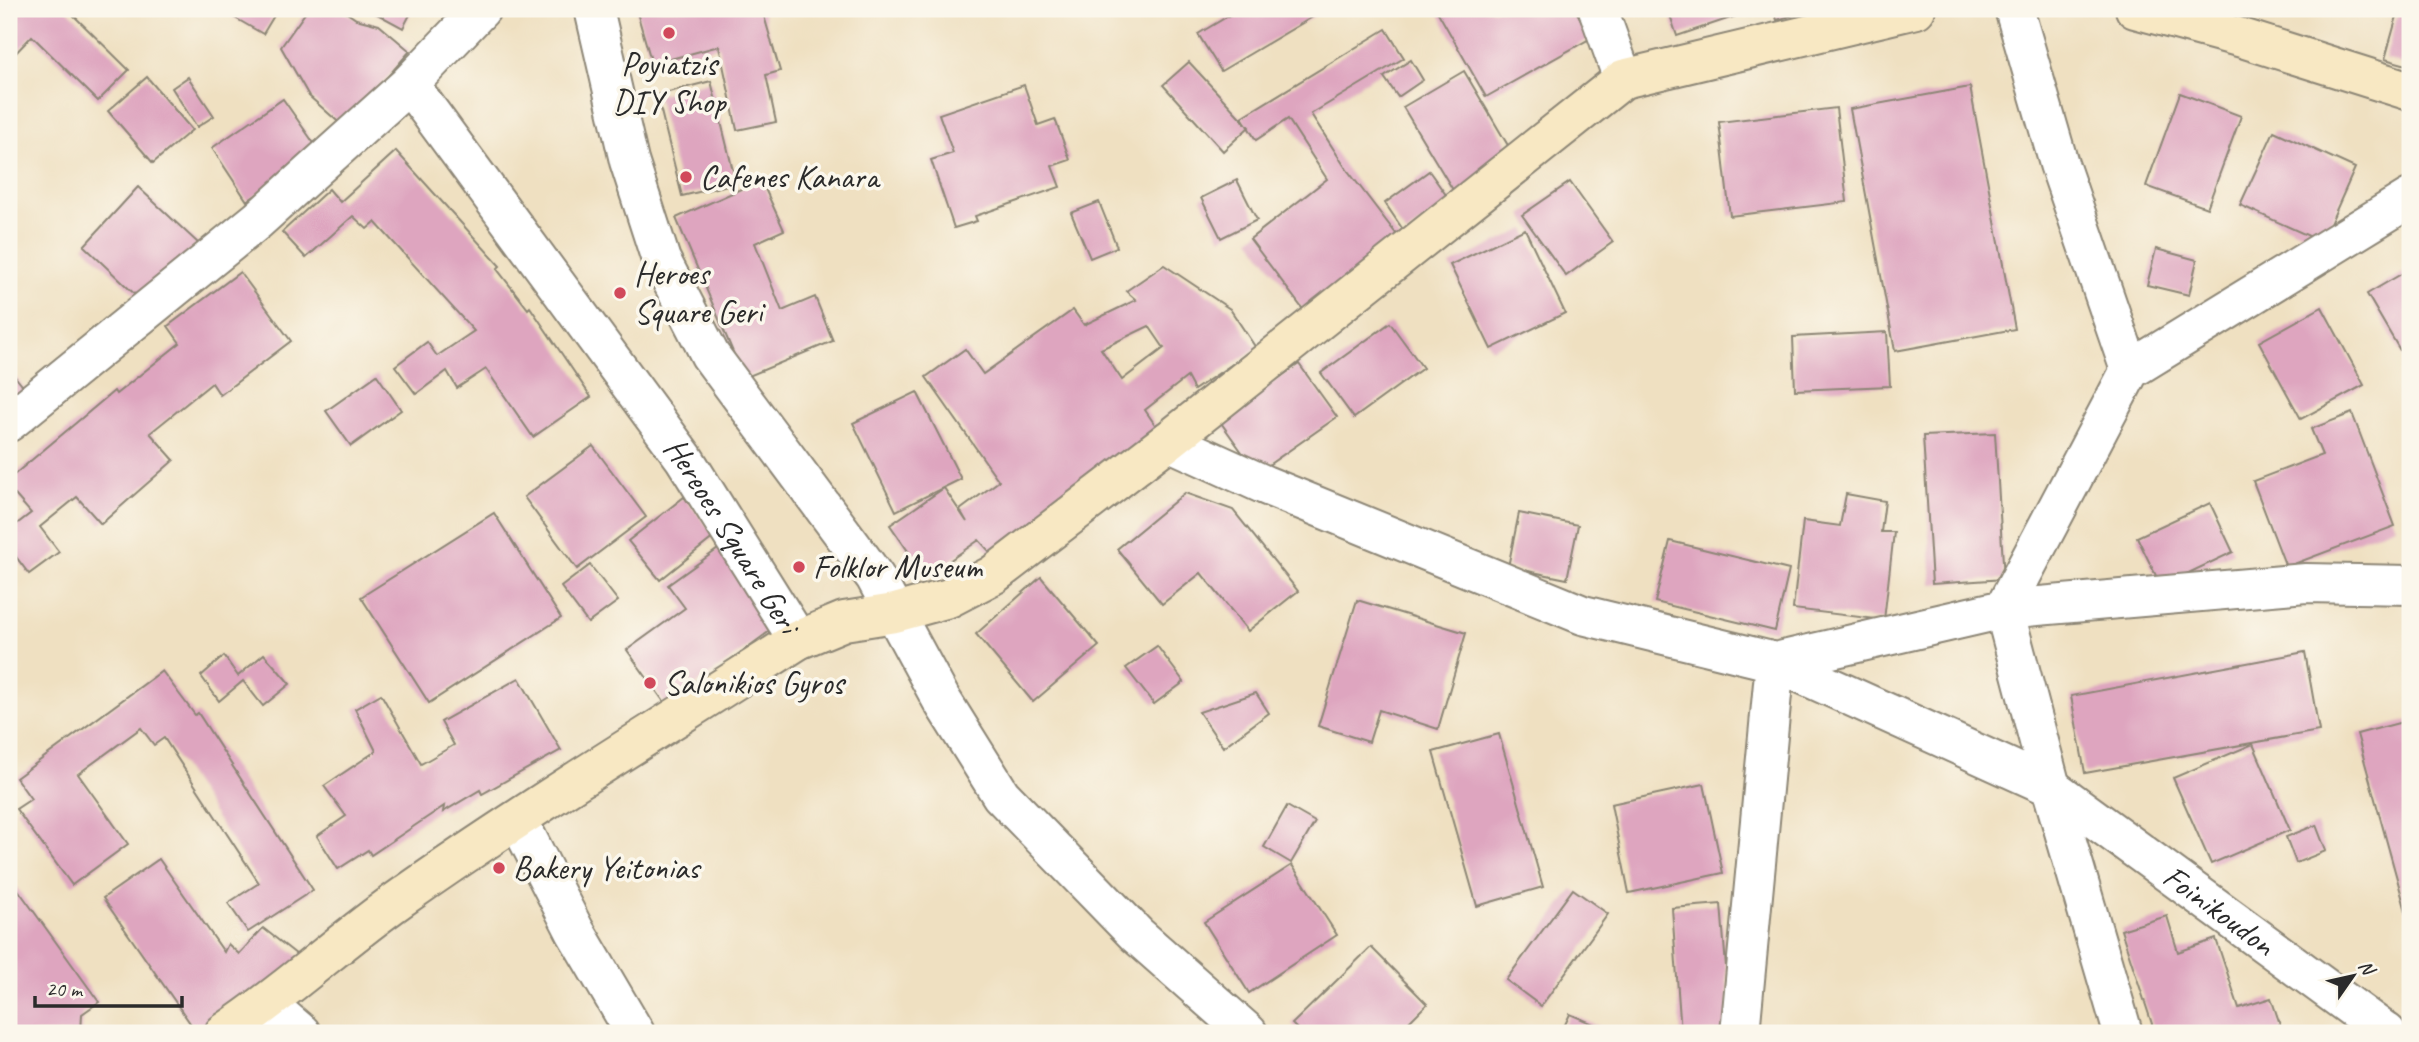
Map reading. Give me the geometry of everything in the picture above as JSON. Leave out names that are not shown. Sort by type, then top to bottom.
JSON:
[{"type":"main road","points":[[1623,79],[1916,9]]},
{"type":"main road","points":[[2135,9],[2242,38],[2410,91]]},
{"type":"main road","name":"Hereoes Square Geri","points":[[798,640],[844,621],[895,612],[949,598],[992,575],[1168,441],[1623,79]]},
{"type":"main road","points":[[224,1033],[267,1004],[400,899],[798,640]]},
{"type":"street","points":[[9,422],[258,220],[408,84],[481,9]]},
{"type":"street","points":[[594,9],[629,161],[661,260],[710,355],[875,577],[940,699],[1001,795],[1137,935],[1248,1033]]},
{"type":"street","points":[[1598,9],[1623,79]]},
{"type":"street","points":[[2014,9],[2059,164],[2130,370]]},
{"type":"street","name":"Hereoes Square Geri","points":[[408,84],[684,458],[798,640]]},
{"type":"street","points":[[2123,1033],[2051,787],[2004,610],[2130,370],[2410,198]]},
{"type":"street","name":"Foinikoudon","points":[[1168,441],[1265,485],[1583,615],[1775,663],[2051,787],[2387,1033]]},
{"type":"street","points":[[1740,1033],[1775,663],[2004,610],[2306,583],[2410,585]]},
{"type":"street","points":[[518,820],[575,931],[635,1033]]},
{"type":"street","points":[[267,1004],[301,1033]]},
{"type":"building","points":[[9,9],[67,9],[129,70],[98,101],[32,36],[9,60]]},
{"type":"building","points":[[234,9],[278,9],[263,34],[230,15]]},
{"type":"building","points":[[308,9],[341,9],[356,19],[379,25],[410,51],[344,127],[309,96],[281,47]]},
{"type":"building","points":[[368,9],[413,9],[403,28]]},
{"type":"building","points":[[636,9],[762,9],[780,71],[766,75],[776,122],[737,130],[719,46],[652,64]]},
{"type":"building","points":[[1240,9],[1326,9],[1221,71],[1198,34]]},
{"type":"building","points":[[1436,9],[1575,9],[1591,38],[1486,97]]},
{"type":"building","points":[[1668,9],[1757,9],[1677,36]]},
{"type":"building","points":[[1773,9],[1814,9],[1777,20]]},
{"type":"building","points":[[2399,9],[2410,9],[2410,66],[2385,59]]},
{"type":"building","points":[[1386,29],[1404,58],[1311,114],[1345,167],[1400,239],[1305,312],[1250,239],[1327,179],[1288,119],[1256,140],[1242,117]]},
{"type":"building","points":[[1411,60],[1423,80],[1398,97],[1384,77]]},
{"type":"building","points":[[1189,62],[1249,127],[1223,151],[1163,85]]},
{"type":"building","points":[[1464,71],[1516,159],[1456,195],[1403,107]]},
{"type":"building","points":[[147,77],[192,130],[153,163],[108,111]]},
{"type":"building","points":[[188,77],[214,116],[197,127],[172,88]]},
{"type":"building","points":[[711,81],[736,183],[682,196],[657,95]]},
{"type":"building","points":[[1024,85],[1038,125],[1055,119],[1070,160],[1052,166],[1060,187],[975,216],[977,221],[954,228],[931,160],[953,153],[939,114]]},
{"type":"building","points":[[1970,87],[2015,329],[1895,351],[1850,109]]},
{"type":"building","points":[[2180,93],[2241,116],[2207,208],[2146,186]]},
{"type":"building","points":[[283,99],[320,152],[247,201],[212,148]]},
{"type":"building","points":[[1836,108],[1847,202],[1730,216],[1719,122]]},
{"type":"building","points":[[2274,131],[2355,168],[2322,242],[2240,205]]},
{"type":"building","points":[[396,151],[500,266],[497,269],[528,309],[530,307],[591,397],[533,437],[486,369],[457,388],[447,371],[416,394],[395,366],[427,342],[437,356],[474,331],[375,222],[367,229],[353,216],[306,258],[282,232],[329,189],[340,202]]},
{"type":"building","points":[[1429,171],[1451,202],[1406,234],[1385,203]]},
{"type":"building","points":[[761,180],[784,230],[755,243],[782,311],[815,297],[833,341],[744,378],[676,218]]},
{"type":"building","points":[[1237,180],[1257,220],[1221,238],[1201,198]]},
{"type":"building","points":[[1570,182],[1613,242],[1566,276],[1522,215]]},
{"type":"building","points":[[138,187],[198,243],[143,302],[84,246]]},
{"type":"building","points":[[1099,202],[1117,247],[1090,258],[1071,213]]},
{"type":"building","points":[[1525,229],[1565,313],[1491,349],[1450,265]]},
{"type":"building","points":[[2156,249],[2197,260],[2189,295],[2147,285]]},
{"type":"building","points":[[1164,265],[1230,309],[1256,348],[1194,390],[1187,377],[1145,410],[1160,432],[998,561],[979,540],[926,577],[890,525],[944,488],[967,522],[960,510],[999,481],[926,377],[965,349],[983,374],[1073,310],[1084,325],[1136,300],[1126,291]],"holes":[[[1149,326],[1164,348],[1122,380],[1101,349]]]},
{"type":"building","points":[[2410,269],[2410,363],[2408,364],[2367,294]]},
{"type":"building","points":[[240,272],[291,341],[220,395],[212,383],[150,433],[174,460],[101,524],[77,497],[40,527],[59,552],[29,574],[16,557],[9,562],[9,530],[31,513],[9,488],[9,479],[114,391],[116,394],[180,343],[168,326]]},
{"type":"building","points":[[2322,307],[2364,385],[2301,419],[2259,342]]},
{"type":"building","points":[[1390,323],[1423,368],[1354,418],[1321,373]]},
{"type":"building","points":[[1887,332],[1890,386],[1795,390],[1793,337]]},
{"type":"building","points":[[1299,364],[1337,417],[1257,473],[1219,420]]},
{"type":"building","points":[[9,369],[29,394],[9,410]]},
{"type":"building","points":[[377,375],[401,410],[351,446],[326,411]]},
{"type":"building","points":[[917,392],[961,479],[896,511],[853,423]]},
{"type":"building","points":[[2352,413],[2395,526],[2286,567],[2253,481],[2322,455],[2311,429]]},
{"type":"building","points":[[1995,433],[2004,579],[1932,584],[1923,436]]},
{"type":"building","points":[[593,446],[646,517],[577,569],[524,497]]},
{"type":"building","points":[[1185,493],[1233,510],[1298,591],[1248,631],[1201,573],[1162,604],[1117,549]]},
{"type":"building","points":[[1846,494],[1885,501],[1881,532],[1894,532],[1884,620],[1793,609],[1803,521],[1840,526]]},
{"type":"building","points":[[684,497],[715,536],[660,580],[628,541]]},
{"type":"building","points":[[2210,503],[2233,552],[2161,586],[2137,537]]},
{"type":"building","points":[[494,513],[561,618],[429,703],[361,597]]},
{"type":"building","points":[[1519,513],[1578,525],[1567,579],[1508,567]]},
{"type":"building","points":[[1670,541],[1789,570],[1775,631],[1655,602]]},
{"type":"building","points":[[721,547],[778,625],[667,706],[627,650],[685,608],[668,585]]},
{"type":"building","points":[[590,565],[618,601],[588,623],[561,587]]},
{"type":"building","points":[[1041,577],[1099,646],[1033,702],[976,634]]},
{"type":"building","points":[[1357,600],[1466,633],[1438,729],[1379,710],[1369,742],[1318,726]]},
{"type":"building","points":[[1157,646],[1184,682],[1154,704],[1126,668]]},
{"type":"building","points":[[2305,652],[2319,731],[2085,773],[2071,696]]},
{"type":"building","points":[[264,654],[290,684],[263,706],[243,681],[219,701],[201,676],[224,656],[238,676]]},
{"type":"building","points":[[162,671],[195,715],[198,713],[313,890],[248,932],[228,903],[259,883],[164,738],[154,745],[141,728],[78,774],[128,844],[72,885],[16,809],[31,799],[16,778]]},
{"type":"building","points":[[519,678],[561,750],[482,794],[480,790],[443,812],[444,806],[371,855],[368,850],[338,869],[317,836],[346,816],[324,786],[376,751],[355,709],[381,694],[421,764],[454,745],[441,722]]},
{"type":"building","points":[[1256,693],[1269,713],[1223,747],[1199,712]]},
{"type":"building","points":[[2410,720],[2410,922],[2409,922],[2357,734]]},
{"type":"building","points":[[1499,734],[1543,887],[1477,906],[1433,752]]},
{"type":"building","points":[[2253,744],[2290,830],[2211,864],[2173,778]]},
{"type":"building","points":[[1704,784],[1723,873],[1629,893],[1611,804]]},
{"type":"building","points":[[1287,806],[1315,822],[1291,863],[1264,847]]},
{"type":"building","points":[[2316,825],[2326,851],[2296,863],[2286,837]]},
{"type":"building","points":[[159,859],[224,952],[228,944],[239,954],[263,928],[306,962],[217,1033],[197,1033],[103,898]]},
{"type":"building","points":[[1292,865],[1337,935],[1249,993],[1204,922]]},
{"type":"building","points":[[9,877],[99,1002],[82,1014],[81,1033],[9,1033]]},
{"type":"building","points":[[1573,889],[1608,914],[1541,1006],[1506,980]]},
{"type":"building","points":[[1721,904],[1731,1031],[1681,1033],[1672,908]]},
{"type":"building","points":[[2167,916],[2178,952],[2216,939],[2239,1008],[2271,998],[2283,1033],[2155,1033],[2121,930]]},
{"type":"building","points":[[1371,947],[1427,1004],[1398,1033],[1301,1033],[1292,1024]]},
{"type":"building","points":[[1570,1014],[1614,1033],[1561,1033]]},
{"type":"place","name":"Poyiatzis DIY Shop","points":[[669,33]]},
{"type":"place","name":"Cafenes Kanara","points":[[686,177]]},
{"type":"place","name":"Heroes Square Geri","points":[[620,293]]},
{"type":"place","name":"Folklor Museum","points":[[799,567]]},
{"type":"place","name":"Salonikios Gyros","points":[[650,683]]},
{"type":"place","name":"Bakery Yeitonias","points":[[499,868]]}]
